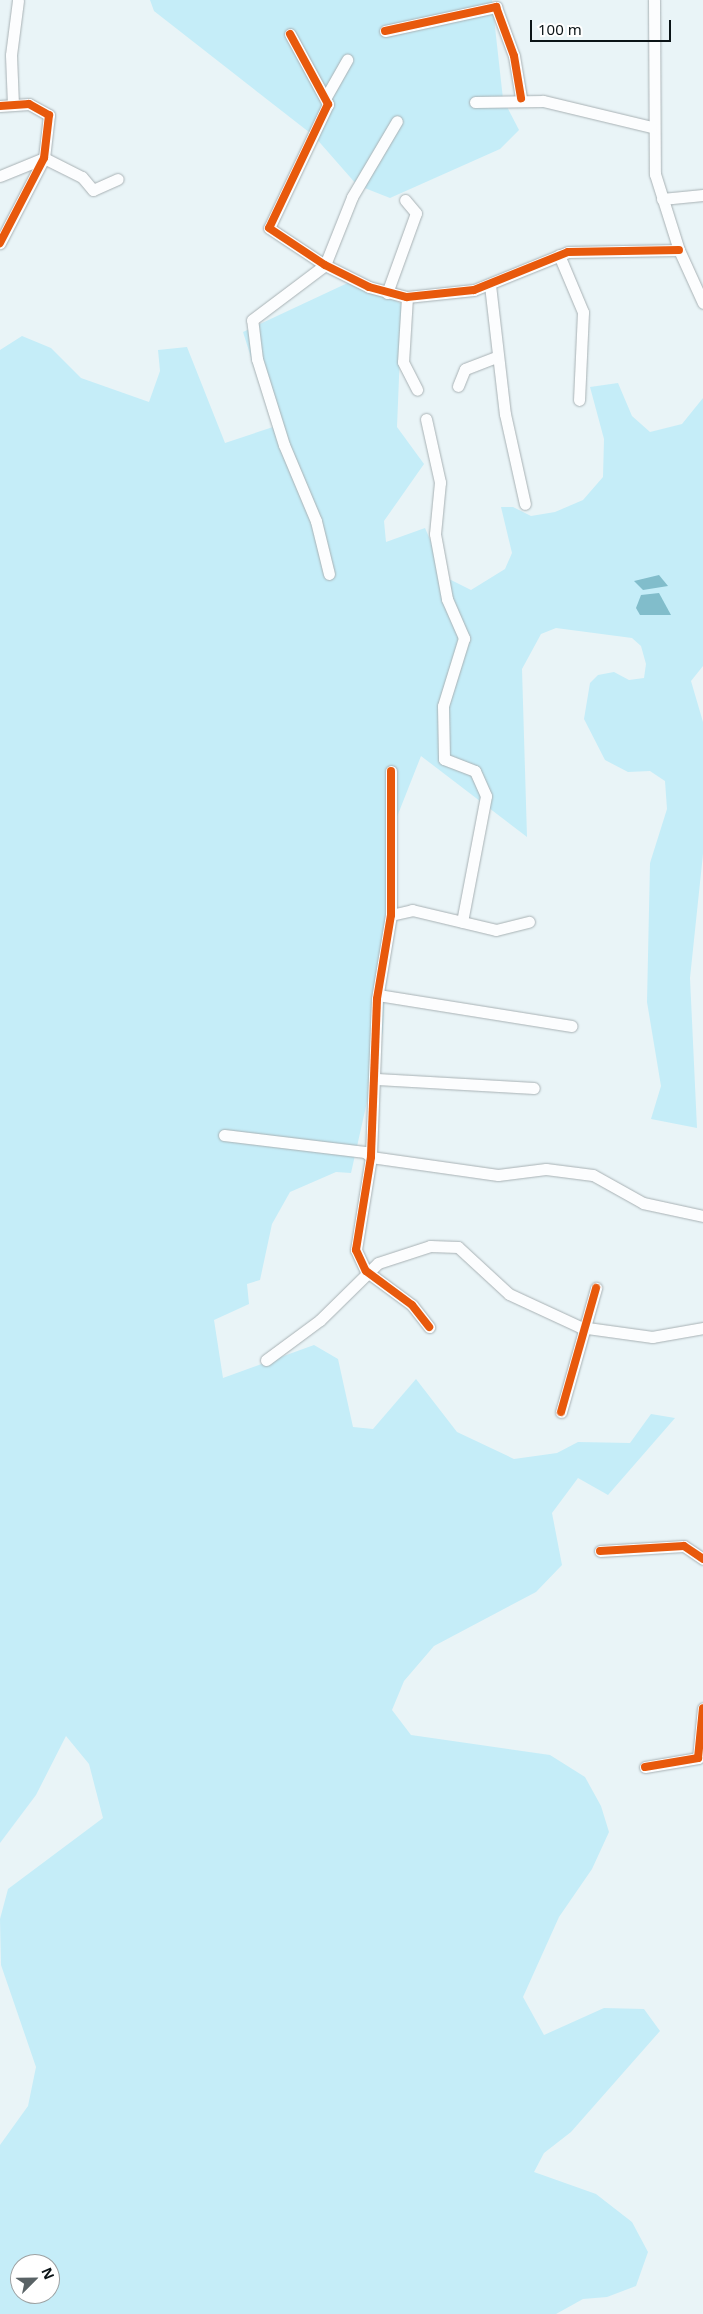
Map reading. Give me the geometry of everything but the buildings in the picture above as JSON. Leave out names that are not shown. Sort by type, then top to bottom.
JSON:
[{"type":"street","points":[[13,105],[11,55],[18,0]]},
{"type":"street","points":[[654,0],[652,127],[662,199],[680,250],[703,304]]},
{"type":"street","points":[[385,31],[496,7],[514,56],[521,98]]},
{"type":"street","points":[[290,34],[326,97]]},
{"type":"street","points":[[347,60],[326,97],[325,111],[269,228],[325,265],[387,293],[407,297],[460,294],[490,285],[559,255],[582,250],[680,250]]},
{"type":"street","points":[[475,102],[521,98],[652,127]]},
{"type":"street","points":[[0,106],[30,104],[49,115],[44,158],[0,243]]},
{"type":"street","points":[[329,574],[316,521],[284,445],[257,359],[252,320],[325,265],[352,197],[397,121]]},
{"type":"street","points":[[0,176],[44,158],[82,177],[93,190],[118,179]]},
{"type":"street","points":[[662,199],[703,195]]},
{"type":"street","points":[[387,293],[416,213],[405,200]]},
{"type":"street","points":[[559,255],[583,312],[579,400]]},
{"type":"street","points":[[490,285],[496,357],[525,504]]},
{"type":"street","points":[[407,297],[403,362],[417,390]]},
{"type":"street","points":[[458,386],[465,369],[496,357]]},
{"type":"street","points":[[426,418],[440,482],[435,534],[447,599],[464,638],[443,706],[444,759],[476,771],[486,796],[462,922]]},
{"type":"street","points":[[391,771],[391,915],[378,996],[377,1080],[372,1157],[356,1250],[366,1271],[412,1305],[429,1327]]},
{"type":"street","points":[[391,915],[412,910],[496,930],[529,922]]},
{"type":"street","points":[[378,996],[572,1026]]},
{"type":"street","points":[[377,1080],[534,1088]]},
{"type":"street","points":[[224,1135],[365,1152],[372,1157],[498,1175],[546,1169],[593,1175],[643,1203],[703,1216]]},
{"type":"street","points":[[266,1360],[320,1320],[366,1271],[416,1248],[458,1247],[509,1294],[588,1328],[652,1337],[703,1328]]},
{"type":"street","points":[[561,1412],[588,1328],[596,1288]]},
{"type":"street","points":[[600,1551],[684,1546],[703,1559]]},
{"type":"street","points":[[646,1767],[698,1758],[703,1708]]},
{"type":"shaded area","points":[[150,0],[492,0],[503,99],[519,130],[500,149],[390,198],[357,185],[314,136],[154,11]]},
{"type":"shaded area","points":[[354,280],[402,304],[397,427],[424,464],[384,521],[386,542],[425,528],[447,578],[471,590],[505,569],[512,553],[501,507],[513,507],[531,516],[555,512],[583,500],[603,477],[604,439],[590,387],[618,383],[632,416],[650,432],[682,424],[703,398],[703,666],[691,681],[703,722],[703,854],[690,978],[697,1128],[651,1119],[661,1086],[647,1002],[650,863],[667,809],[665,781],[650,771],[628,772],[605,760],[584,719],[590,683],[598,675],[614,672],[629,680],[644,678],[646,664],[641,646],[632,638],[556,628],[541,634],[522,669],[527,837],[421,756],[393,827],[383,1031],[351,1173],[336,1172],[290,1192],[272,1224],[260,1280],[247,1284],[249,1304],[214,1320],[223,1378],[314,1345],[338,1359],[353,1427],[373,1429],[416,1379],[457,1432],[514,1459],[557,1453],[578,1442],[630,1443],[651,1414],[675,1418],[608,1495],[578,1478],[552,1513],[562,1565],[536,1592],[434,1646],[404,1681],[392,1710],[411,1735],[550,1755],[585,1777],[601,1806],[609,1832],[592,1869],[559,1917],[523,1997],[544,2035],[604,2008],[644,2009],[660,2031],[571,2132],[544,2153],[534,2172],[596,2194],[632,2222],[648,2252],[636,2286],[607,2297],[583,2299],[556,2314],[0,2314],[0,2145],[28,2106],[36,2067],[1,1965],[0,1919],[8,1889],[103,1818],[89,1764],[66,1736],[36,1795],[0,1843],[0,350],[22,336],[51,348],[81,378],[149,402],[160,371],[158,350],[187,347],[225,443],[273,427],[243,332]]},
{"type":"shaded area","points":[[659,575],[668,586],[643,590],[634,581]]},
{"type":"shaded area","points":[[659,593],[671,615],[640,615],[636,608],[641,595]]},
{"type":"cycle path","points":[[385,31],[496,7],[514,56],[521,98]]},
{"type":"cycle path","points":[[290,34],[328,104],[269,228],[325,265],[369,287],[407,297],[474,290],[568,252],[679,250]]},
{"type":"cycle path","points":[[0,106],[29,104],[49,115],[44,158],[0,243]]},
{"type":"cycle path","points":[[391,771],[391,915],[377,999],[371,1157],[356,1250],[366,1271],[412,1305],[429,1327]]},
{"type":"cycle path","points":[[561,1412],[596,1288]]},
{"type":"cycle path","points":[[600,1551],[684,1546],[703,1559]]},
{"type":"cycle path","points":[[645,1767],[698,1758],[703,1708]]}]
